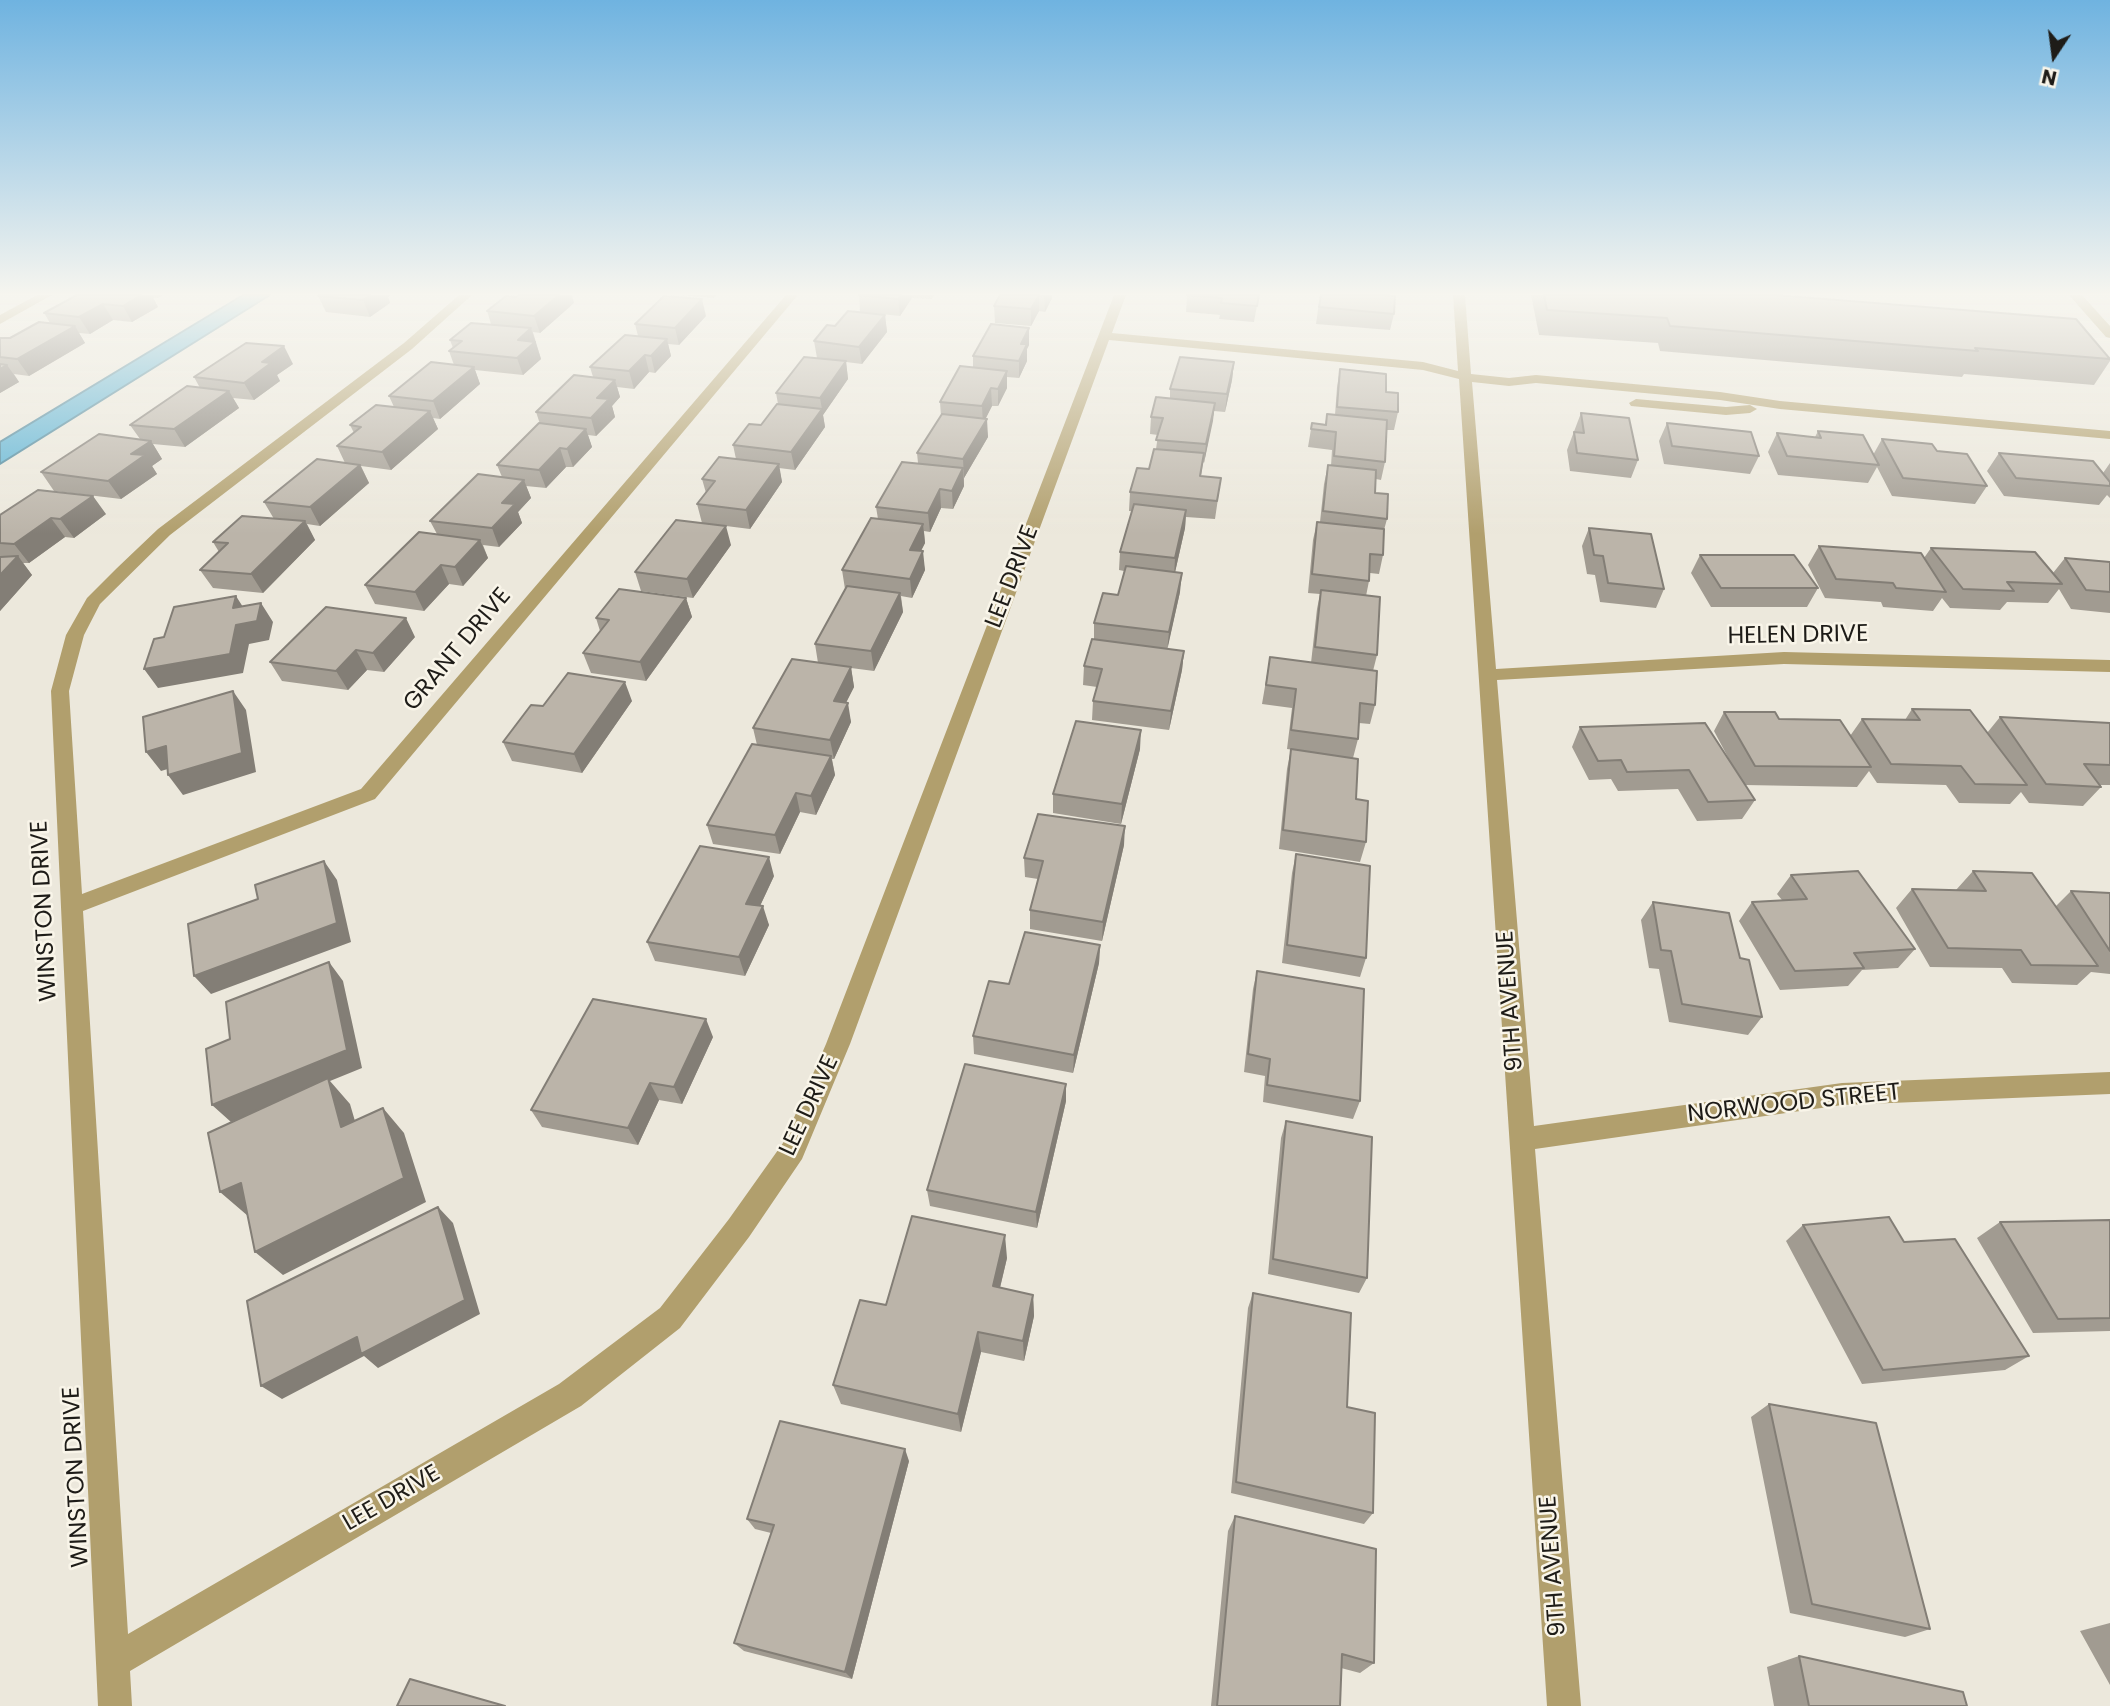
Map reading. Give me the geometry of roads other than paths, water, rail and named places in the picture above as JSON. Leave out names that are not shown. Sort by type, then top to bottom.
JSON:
[{"type":"street","name":"WINSTON DRIVE","points":[[115,1706],[60,691],[75,635],[93,602],[164,532],[370,375]]},
{"type":"street","name":"GRANT DRIVE","points":[[71,907],[368,794],[724,375]]},
{"type":"street","name":"LEE DRIVE","points":[[113,1662],[570,1395],[670,1318],[739,1228],[793,1151],[838,1044],[1089,375]]},
{"type":"street","points":[[1456,375],[1508,382],[1534,393],[1726,411],[1780,405],[2110,435]]},
{"type":"street","name":"9TH AVENUE","points":[[1465,377],[1564,1706]]},
{"type":"street","name":"HELEN DRIVE","points":[[1487,675],[1784,657],[2110,666]]},
{"type":"street","name":"NORWOOD STREET","points":[[1522,1139],[1842,1094],[2110,1083]]},
{"type":"water","points":[[111,375],[143,375],[0,464],[0,442]]}]
